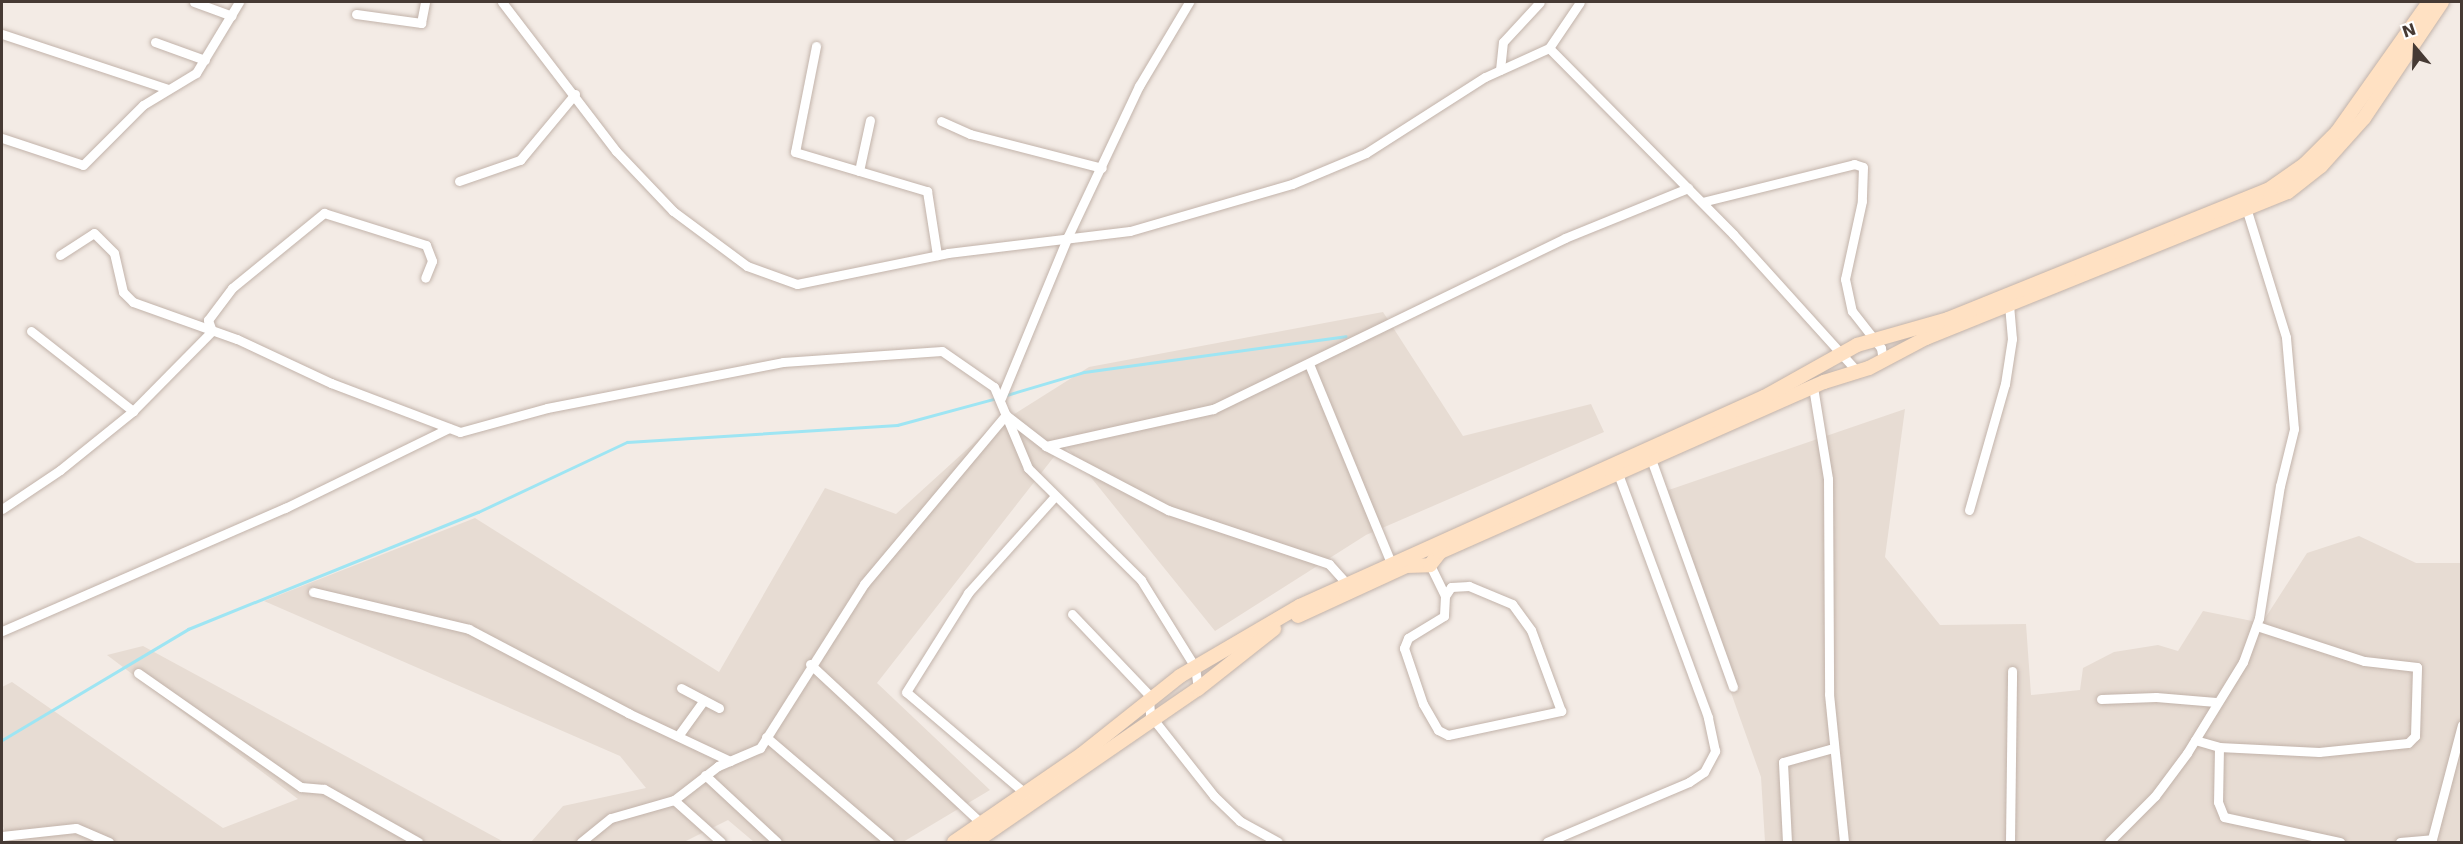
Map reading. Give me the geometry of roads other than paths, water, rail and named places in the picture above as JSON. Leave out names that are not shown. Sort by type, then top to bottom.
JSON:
[{"type":"main road","points":[[954,843],[1026,794],[1150,698],[1195,667],[1390,561],[1756,401],[1874,339],[1948,319],[2268,190],[2305,164],[2337,132],[2429,2]]},
{"type":"main road","points":[[975,843],[1198,689],[1287,621],[1406,566],[1430,565],[1440,552],[1813,387],[1883,361],[1926,338],[2247,212],[2288,192],[2321,166],[2364,118],[2442,2]]},
{"type":"street","points":[[194,2],[232,16]]},
{"type":"street","points":[[2,138],[82,165],[114,131],[168,89],[186,82],[206,60],[213,40],[232,16],[239,2]]},
{"type":"street","points":[[356,14],[421,23],[425,2]]},
{"type":"street","points":[[502,2],[575,94],[616,151],[672,211],[713,245],[767,277],[797,284],[937,255],[1068,236],[1130,231],[1292,184],[1385,143],[1500,70],[1549,48],[1580,2]]},
{"type":"street","points":[[1001,398],[1068,236],[1139,86],[1189,2]]},
{"type":"street","points":[[1500,70],[1503,42],[1540,2]]},
{"type":"street","points":[[2,34],[168,89]]},
{"type":"street","points":[[155,42],[206,60]]},
{"type":"street","points":[[816,46],[795,152],[927,191],[937,255]]},
{"type":"street","points":[[1549,48],[1702,202],[1857,371]]},
{"type":"street","points":[[459,182],[520,160],[575,94]]},
{"type":"street","points":[[859,171],[870,120]]},
{"type":"street","points":[[941,121],[970,134],[1102,168]]},
{"type":"street","points":[[1702,202],[1854,164],[1863,166],[1862,201],[1845,279],[1852,311],[1874,339],[1883,361]]},
{"type":"street","points":[[1046,446],[1189,418],[1310,364],[1565,238],[1688,188]]},
{"type":"street","points":[[2109,843],[2155,796],[2195,740],[2242,662],[2257,626],[2294,429],[2285,329],[2247,212]]},
{"type":"street","points":[[212,331],[208,320],[232,288],[324,213],[426,245],[432,261],[425,278]]},
{"type":"street","points":[[60,255],[94,233],[114,253],[127,298],[449,428],[470,431],[555,406],[783,362],[905,350],[950,355],[994,387],[1001,398],[1023,460],[1054,497],[1127,564],[1161,609],[1195,667],[1198,689]]},
{"type":"street","points":[[1969,510],[2005,384],[2012,339],[2009,306]]},
{"type":"street","points":[[31,331],[133,411]]},
{"type":"street","points":[[2,509],[60,470],[133,411],[212,331]]},
{"type":"street","points":[[1310,364],[1390,561]]},
{"type":"street","points":[[1813,387],[1830,505],[1827,637],[1833,748],[1844,843]]},
{"type":"street","points":[[1006,415],[1046,446],[1193,521],[1329,564],[1346,583]]},
{"type":"street","points":[[581,843],[619,814],[674,800],[705,775],[730,760],[756,750],[864,584],[1006,415]]},
{"type":"street","points":[[2,631],[285,508],[449,428]]},
{"type":"street","points":[[1651,459],[1733,687]]},
{"type":"street","points":[[1547,843],[1689,782],[1704,772],[1715,751],[1708,717],[1618,474]]},
{"type":"street","points":[[1026,794],[906,692],[921,661],[968,592],[1054,497]]},
{"type":"street","points":[[1430,565],[1445,596],[1444,616],[1408,638],[1404,648],[1423,704],[1438,730],[1448,735],[1562,711],[1531,630],[1512,604],[1469,586],[1451,587],[1445,596]]},
{"type":"street","points":[[313,592],[447,620],[730,760]]},
{"type":"street","points":[[1072,614],[1150,698],[1154,719],[1231,814],[1278,843]]},
{"type":"street","points":[[2195,740],[2219,747],[2332,752],[2408,743],[2415,736],[2417,667],[2364,660],[2257,626]]},
{"type":"street","points":[[810,664],[982,824]]},
{"type":"street","points":[[2010,843],[2012,671]]},
{"type":"street","points":[[138,673],[301,787],[336,795],[418,843]]},
{"type":"street","points":[[681,688],[719,708]]},
{"type":"street","points":[[2101,699],[2156,697],[2216,702]]},
{"type":"street","points":[[678,736],[704,700]]},
{"type":"street","points":[[2400,843],[2432,839],[2462,725]]},
{"type":"street","points":[[766,737],[889,843]]},
{"type":"street","points":[[2219,747],[2218,802],[2224,817],[2340,843]]},
{"type":"street","points":[[1787,843],[1783,762],[1833,748]]},
{"type":"street","points":[[705,775],[777,843]]},
{"type":"street","points":[[674,800],[721,843]]},
{"type":"street","points":[[2,836],[76,828],[110,843]]},
{"type":"waterway","points":[[1003,396],[1084,372],[1346,336]]},
{"type":"waterway","points":[[2,740],[188,629],[478,512],[627,442],[897,425],[997,398]]}]
